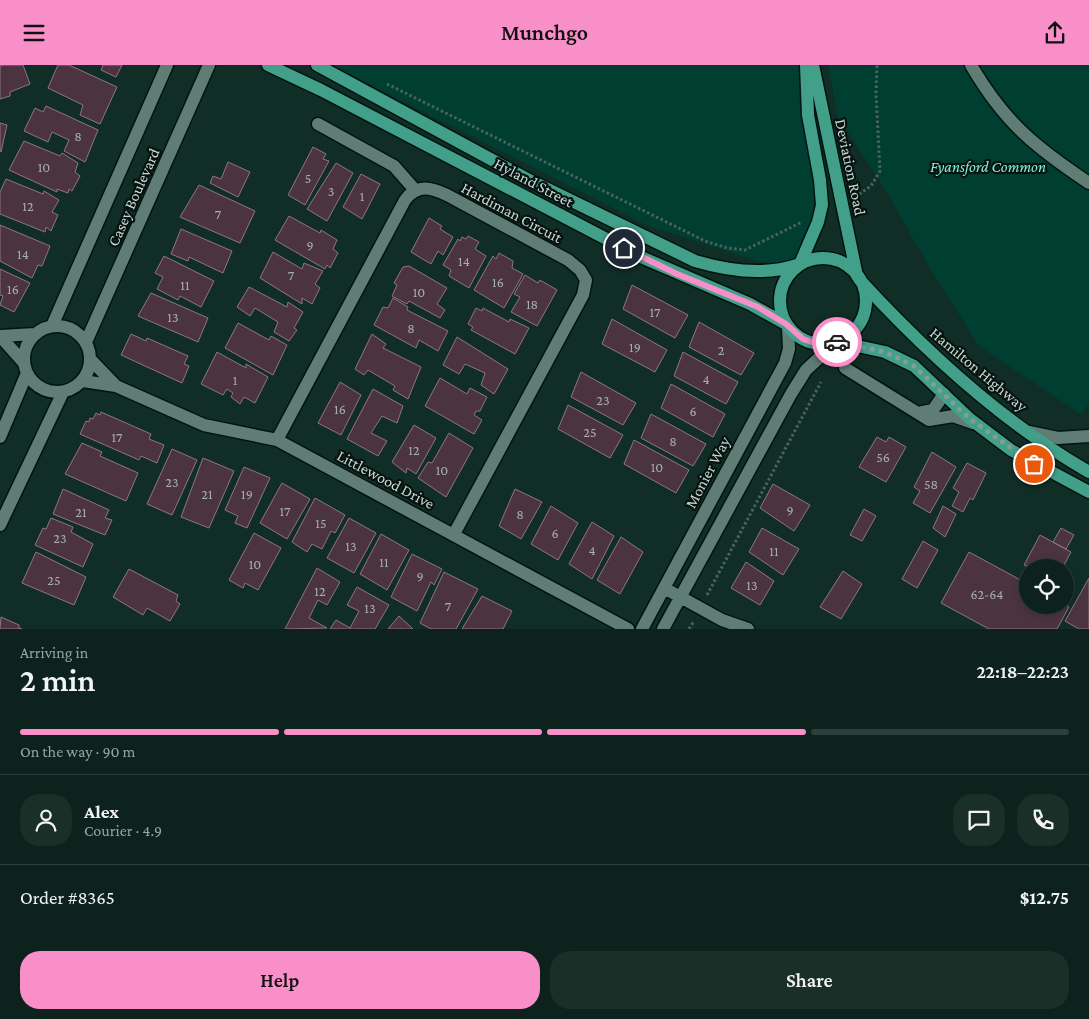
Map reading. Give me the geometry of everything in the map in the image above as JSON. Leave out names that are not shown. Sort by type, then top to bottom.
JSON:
[{"type":"main road","name":"Hyland Street","points":[[268,65],[347,103],[641,257],[750,304],[787,326]]},
{"type":"main road","name":"Hyland Street","points":[[317,65],[531,181],[696,261],[723,268],[753,271],[779,271],[799,265]]},
{"type":"main road","name":"Deviation Road","points":[[799,265],[821,213],[821,187],[806,101],[806,65]]},
{"type":"main road","name":"Deviation Road","points":[[814,65],[858,278]]},
{"type":"main road","points":[[837,342],[856,329],[864,314],[865,293],[858,278],[845,264],[833,259],[816,259],[799,265],[786,278],[780,294],[781,310],[787,326],[808,341],[823,344],[837,342],[885,352],[900,359],[921,372],[978,425],[1028,461],[1089,492]]},
{"type":"main road","name":"Hamilton Highway","points":[[858,278],[938,358],[1029,432],[1068,460],[1089,472]]},
{"type":"main road","points":[[1060,478],[1068,460]]},
{"type":"street","name":"Casey Boulevard","points":[[52,326],[167,65]]},
{"type":"street","name":"Casey Boulevard","points":[[86,342],[209,65]]},
{"type":"street","points":[[971,65],[988,94],[1011,123],[1051,158],[1089,183]]},
{"type":"street","points":[[277,440],[402,205],[415,190],[394,166],[318,124]]},
{"type":"street","name":"Hardiman Circuit","points":[[415,190],[430,188],[447,195],[568,260],[580,270],[586,280],[583,295],[454,534]]},
{"type":"street","points":[[52,326],[65,327],[75,331],[86,342],[90,359],[88,371],[83,381],[74,388],[63,392],[52,392],[41,388],[33,382],[26,368],[0,336],[35,334],[52,326]]},
{"type":"street","name":"Monier Way","points":[[642,629],[785,363],[789,349],[787,326]]},
{"type":"street","points":[[0,437],[26,368],[25,352],[35,334]]},
{"type":"street","points":[[663,629],[790,394],[806,370],[837,342]]},
{"type":"street","name":"Littlewood Drive","points":[[90,359],[116,386]]},
{"type":"street","points":[[844,368],[929,420],[954,416],[978,425]]},
{"type":"street","name":"Littlewood Drive","points":[[83,381],[116,386],[204,425],[277,440],[628,629]]},
{"type":"street","points":[[0,525],[63,392]]},
{"type":"street","points":[[918,413],[933,410],[944,394]]},
{"type":"street","points":[[1029,432],[1051,437],[1089,436]]},
{"type":"street","points":[[664,588],[722,620],[748,629]]},
{"type":"path","points":[[842,203],[865,190],[879,174],[877,65]]},
{"type":"path","points":[[384,82],[705,241],[727,248],[745,250],[821,213]]},
{"type":"path","points":[[689,629],[821,382]]},
{"type":"green space","points":[[332,65],[806,65],[822,198],[797,265],[758,261],[648,226]]},
{"type":"green space","name":"Fyansford Common","points":[[828,65],[1089,65],[1089,402],[1082,415],[979,346],[928,265],[885,189],[838,117]]},
{"type":"building","points":[[23,65],[30,84],[10,92],[10,96],[0,99],[0,66]]},
{"type":"building","points":[[58,65],[69,65],[117,87],[100,124],[80,115],[83,105],[48,88]]},
{"type":"building","points":[[103,65],[122,65],[116,77],[101,70]]},
{"type":"building","points":[[46,106],[98,130],[85,162],[64,151],[69,140],[52,132],[48,142],[24,131],[35,108],[43,112]]},
{"type":"building","points":[[0,123],[7,125],[1,152],[0,151]]},
{"type":"building","points":[[24,141],[60,156],[62,153],[78,163],[75,172],[80,176],[72,191],[69,189],[68,193],[57,189],[57,192],[9,170]]},
{"type":"building","points":[[313,147],[326,154],[323,159],[329,161],[305,205],[288,195]]},
{"type":"building","points":[[228,162],[250,172],[238,197],[210,183],[213,176],[221,179]]},
{"type":"building","points":[[336,163],[353,173],[327,221],[307,209]]},
{"type":"building","points":[[361,174],[380,184],[362,219],[343,207]]},
{"type":"building","points":[[6,179],[43,194],[44,191],[59,200],[52,212],[58,215],[51,231],[46,227],[45,232],[0,214],[0,192]]},
{"type":"building","points":[[199,185],[255,211],[240,243],[180,217]]},
{"type":"building","points":[[289,216],[320,233],[321,230],[337,240],[333,249],[338,253],[330,268],[327,265],[325,269],[275,240]]},
{"type":"building","points":[[429,218],[442,226],[440,229],[453,237],[443,255],[438,251],[431,264],[411,252]]},
{"type":"building","points":[[0,225],[50,246],[42,266],[38,265],[32,278],[0,261]]},
{"type":"building","points":[[181,229],[232,251],[223,273],[189,257],[188,261],[171,254]]},
{"type":"building","points":[[468,236],[479,242],[475,249],[486,256],[469,288],[449,276],[451,270],[443,265],[458,239],[460,241],[462,237],[466,239]]},
{"type":"building","points":[[273,252],[302,269],[304,263],[323,271],[315,284],[320,288],[312,304],[302,298],[302,304],[260,278]]},
{"type":"building","points":[[499,253],[513,261],[512,268],[523,274],[504,308],[474,290],[493,256],[496,259]]},
{"type":"building","points":[[164,256],[214,281],[201,307],[180,296],[178,300],[157,289],[163,277],[155,273]]},
{"type":"building","points":[[409,266],[447,288],[437,304],[445,310],[440,318],[409,301],[407,304],[392,296],[397,285],[394,283],[403,267]]},
{"type":"building","points":[[0,269],[30,283],[14,312],[0,305],[3,296],[0,295]]},
{"type":"building","points":[[525,275],[538,283],[540,280],[557,290],[537,326],[511,312],[520,297],[514,294]]},
{"type":"building","points":[[632,285],[688,315],[675,338],[623,309]]},
{"type":"building","points":[[249,287],[287,307],[288,302],[303,312],[294,328],[297,330],[289,341],[274,332],[278,322],[255,308],[250,316],[237,307]]},
{"type":"building","points":[[151,293],[208,318],[198,342],[138,316]]},
{"type":"building","points":[[393,298],[408,307],[407,310],[448,331],[438,351],[419,340],[416,348],[374,325],[383,307],[388,308]]},
{"type":"building","points":[[476,308],[482,311],[483,308],[509,322],[510,319],[529,328],[515,354],[471,330],[473,327],[468,324]]},
{"type":"building","points":[[612,319],[667,350],[655,372],[602,344]]},
{"type":"building","points":[[699,322],[754,353],[741,375],[689,347]]},
{"type":"building","points":[[238,323],[269,340],[271,336],[287,345],[273,375],[225,348]]},
{"type":"building","points":[[131,334],[146,341],[147,338],[188,356],[184,364],[189,366],[182,383],[121,355]]},
{"type":"building","points":[[372,334],[386,344],[383,348],[421,367],[408,399],[393,390],[395,386],[368,370],[364,375],[355,369]]},
{"type":"building","points":[[457,337],[508,369],[494,394],[481,385],[485,373],[465,364],[459,374],[443,365]]},
{"type":"building","points":[[217,352],[246,368],[246,364],[268,377],[255,403],[244,397],[240,404],[231,397],[233,393],[227,389],[223,395],[201,384]]},
{"type":"building","points":[[683,352],[738,382],[726,404],[674,376]]},
{"type":"building","points":[[581,372],[636,403],[623,425],[571,397]]},
{"type":"building","points":[[440,378],[467,394],[470,388],[487,397],[480,411],[476,411],[474,415],[482,420],[474,434],[425,406]]},
{"type":"building","points":[[340,382],[361,395],[341,435],[318,423]]},
{"type":"building","points":[[671,384],[725,414],[713,437],[661,408]]},
{"type":"building","points":[[373,389],[403,406],[397,423],[382,416],[371,433],[387,441],[378,456],[347,439]]},
{"type":"building","points":[[568,405],[623,435],[610,458],[558,429]]},
{"type":"building","points":[[101,412],[151,434],[149,439],[164,445],[157,463],[141,456],[139,460],[80,434],[86,421],[89,422],[90,418],[93,419],[96,413],[100,415]]},
{"type":"building","points":[[651,414],[706,444],[693,466],[641,438]]},
{"type":"building","points":[[414,425],[436,438],[416,474],[407,468],[406,473],[392,462]]},
{"type":"building","points":[[449,433],[473,448],[446,497],[418,478],[428,462],[432,463]]},
{"type":"building","points":[[877,437],[886,442],[889,437],[906,447],[886,482],[859,467]]},
{"type":"building","points":[[634,440],[689,470],[676,493],[624,464]]},
{"type":"building","points":[[82,443],[102,452],[100,456],[138,473],[126,501],[65,474]]},
{"type":"building","points":[[172,449],[197,460],[172,515],[147,504]]},
{"type":"building","points":[[932,452],[956,467],[930,513],[913,503],[920,491],[914,487]]},
{"type":"building","points":[[203,458],[234,471],[209,528],[181,517]]},
{"type":"building","points":[[967,463],[986,473],[973,500],[970,498],[963,512],[952,506],[959,492],[953,488]]},
{"type":"building","points":[[244,467],[270,478],[247,528],[235,523],[238,516],[225,510]]},
{"type":"building","points":[[282,483],[310,499],[287,539],[260,523]]},
{"type":"building","points":[[773,484],[810,505],[794,531],[760,508]]},
{"type":"building","points":[[63,489],[109,510],[105,518],[112,520],[105,535],[53,514]]},
{"type":"building","points":[[515,489],[542,502],[521,539],[499,526]]},
{"type":"building","points":[[315,498],[345,515],[335,533],[331,531],[322,549],[312,544],[307,552],[292,542]]},
{"type":"building","points":[[551,506],[578,523],[558,560],[531,544]]},
{"type":"building","points":[[943,506],[956,514],[945,537],[933,528]]},
{"type":"building","points":[[864,509],[876,516],[862,541],[850,535]]},
{"type":"building","points":[[51,518],[73,527],[71,532],[93,544],[83,567],[35,545],[43,528],[46,529]]},
{"type":"building","points":[[349,518],[376,533],[354,573],[327,558]]},
{"type":"building","points":[[592,522],[614,536],[592,579],[569,564]]},
{"type":"building","points":[[762,528],[799,549],[783,575],[749,552]]},
{"type":"building","points":[[1061,528],[1074,535],[1066,549],[1053,542]]},
{"type":"building","points":[[254,533],[281,548],[258,590],[245,583],[243,588],[229,580]]},
{"type":"building","points":[[381,534],[409,550],[387,590],[360,574]]},
{"type":"building","points":[[1040,535],[1071,552],[1067,559],[1027,559]]},
{"type":"building","points":[[621,537],[643,552],[620,594],[597,580]]},
{"type":"building","points":[[923,541],[938,550],[917,588],[902,579]]},
{"type":"building","points":[[36,552],[86,577],[74,605],[22,583]]},
{"type":"building","points":[[969,552],[1019,579],[1019,614],[1065,614],[1057,629],[989,629],[941,603]]},
{"type":"building","points":[[412,554],[442,569],[434,585],[431,582],[417,611],[391,597]]},
{"type":"building","points":[[746,562],[774,581],[760,605],[731,588]]},
{"type":"building","points":[[317,568],[340,582],[327,605],[318,600],[309,618],[327,628],[285,629]]},
{"type":"building","points":[[129,569],[178,595],[176,601],[180,604],[170,621],[147,608],[143,615],[113,597]]},
{"type":"building","points":[[843,571],[862,584],[841,619],[820,607]]},
{"type":"building","points":[[444,572],[478,589],[456,629],[431,629],[420,623]]},
{"type":"building","points":[[1089,578],[1089,629],[1079,629],[1065,621],[1069,614],[1074,614],[1074,605]]},
{"type":"building","points":[[357,587],[389,605],[375,629],[330,629],[336,620],[350,628],[359,611],[347,605]]},
{"type":"building","points":[[482,596],[512,611],[503,629],[462,629]]},
{"type":"building","points":[[399,616],[413,629],[388,629]]},
{"type":"building","points":[[1,617],[19,625],[19,628],[22,629],[0,629]]},
{"type":"way so far","points":[[837,342],[855,344],[885,352],[914,366],[970,419],[1011,450],[1034,464]]},
{"type":"route","points":[[624,248],[677,274],[758,307],[786,324],[793,333],[803,339],[818,344],[837,342]]}]
